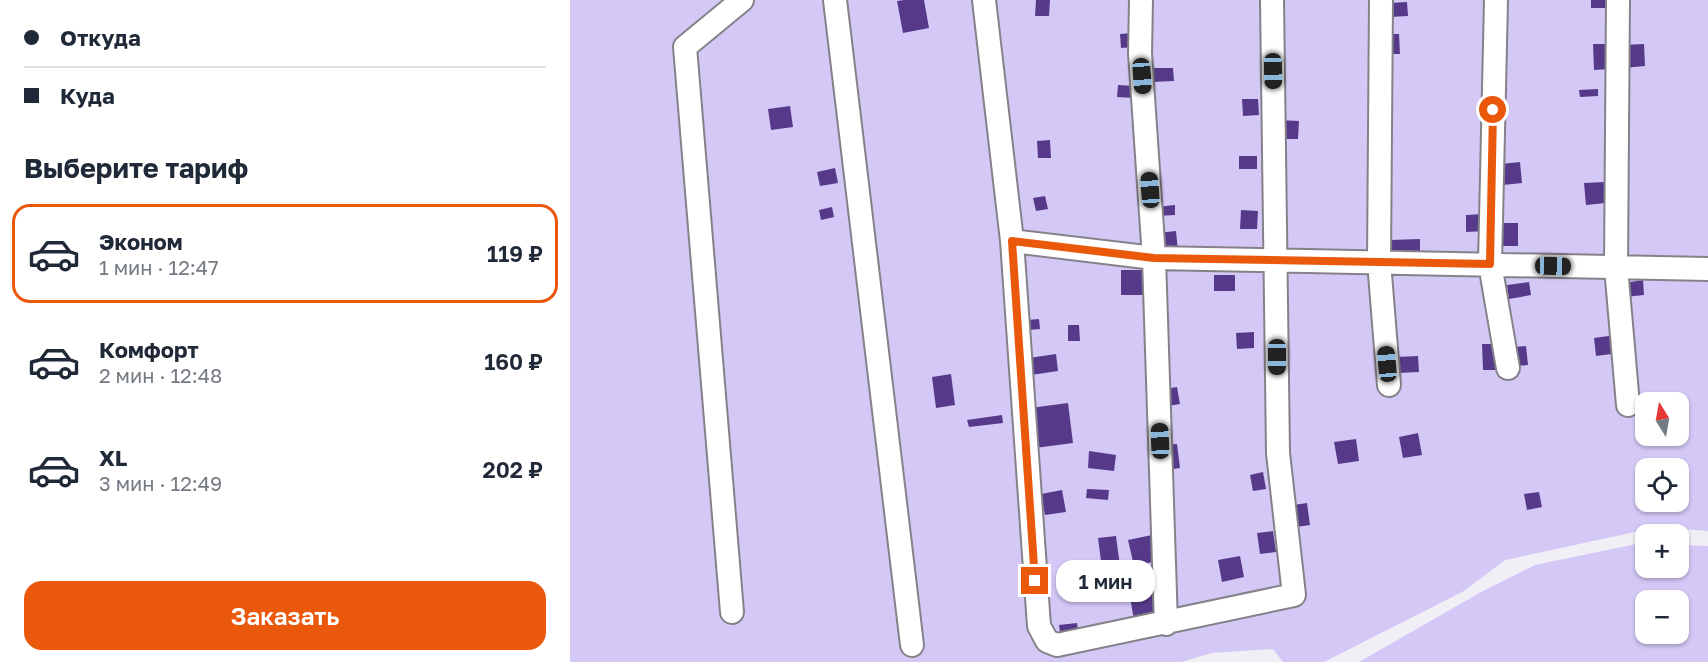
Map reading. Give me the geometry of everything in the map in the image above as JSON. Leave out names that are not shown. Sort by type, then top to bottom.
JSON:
[{"type":"street","points":[[732,612],[685,47],[742,0]]},
{"type":"street","points":[[835,0],[912,645]]},
{"type":"street","points":[[984,0],[1012,241],[1039,626],[1047,641],[1057,645],[1294,596],[1278,453],[1272,0]]},
{"type":"street","points":[[1141,0],[1140,53],[1154,258],[1166,624]]},
{"type":"street","points":[[1381,0],[1379,262],[1389,385]]},
{"type":"street","points":[[1496,0],[1490,264],[1508,368]]},
{"type":"street","points":[[1618,0],[1616,267],[1628,405]]},
{"type":"street","points":[[1012,241],[1154,258],[1708,269]]},
{"type":"shaded area","points":[[570,0],[1708,0],[1708,531],[1689,529],[1689,524],[1635,524],[1635,532],[1505,560],[1464,591],[1324,662],[1283,662],[1273,649],[1212,653],[1181,662],[570,662]]},
{"type":"shaded area","points":[[1635,544],[1635,578],[1689,578],[1689,545],[1708,546],[1708,662],[1359,662],[1481,592],[1535,565]]},
{"type":"building","points":[[924,0],[929,28],[903,33],[897,1]]},
{"type":"building","points":[[1036,0],[1050,0],[1049,16],[1035,16]]},
{"type":"building","points":[[1591,0],[1611,0],[1611,8],[1591,8]]},
{"type":"building","points":[[1407,2],[1408,16],[1389,17],[1388,3]]},
{"type":"building","points":[[1134,33],[1135,47],[1121,48],[1120,34]]},
{"type":"building","points":[[1386,34],[1399,34],[1400,54],[1387,54]]},
{"type":"building","points":[[1593,44],[1610,44],[1610,69],[1594,70]]},
{"type":"building","points":[[1644,44],[1645,66],[1624,68],[1623,45]]},
{"type":"building","points":[[1152,68],[1173,68],[1174,81],[1152,82]]},
{"type":"building","points":[[1118,85],[1136,86],[1135,98],[1117,97]]},
{"type":"building","points":[[1598,89],[1598,96],[1580,97],[1579,90]]},
{"type":"building","points":[[1242,99],[1258,99],[1259,115],[1243,116]]},
{"type":"building","points":[[790,106],[793,127],[771,130],[768,109]]},
{"type":"building","points":[[1277,120],[1299,121],[1298,139],[1276,139]]},
{"type":"building","points":[[1050,140],[1051,158],[1038,158],[1037,141]]},
{"type":"building","points":[[1239,156],[1257,156],[1257,169],[1239,169]]},
{"type":"building","points":[[1520,162],[1522,183],[1503,185],[1501,164]]},
{"type":"building","points":[[835,168],[838,183],[820,186],[817,172]]},
{"type":"building","points":[[1605,182],[1606,203],[1586,205],[1584,183]]},
{"type":"building","points":[[1045,196],[1048,209],[1036,211],[1033,198]]},
{"type":"building","points":[[1175,205],[1175,215],[1157,216],[1156,207]]},
{"type":"building","points":[[832,207],[834,217],[821,220],[819,210]]},
{"type":"building","points":[[1241,210],[1258,211],[1257,229],[1240,229]]},
{"type":"building","points":[[1484,214],[1485,231],[1466,232],[1466,215]]},
{"type":"building","points":[[1500,223],[1518,223],[1518,246],[1500,246]]},
{"type":"building","points":[[1176,231],[1178,251],[1160,253],[1158,233]]},
{"type":"building","points":[[1420,239],[1420,257],[1392,258],[1391,240]]},
{"type":"building","points":[[1121,270],[1144,270],[1144,295],[1121,295]]},
{"type":"building","points":[[1214,275],[1235,275],[1235,291],[1214,291]]},
{"type":"building","points":[[1643,280],[1644,295],[1625,297],[1624,283]]},
{"type":"building","points":[[1529,282],[1531,295],[1509,299],[1507,285]]},
{"type":"building","points":[[1039,319],[1040,329],[1029,330],[1028,320]]},
{"type":"building","points":[[1068,325],[1079,325],[1080,341],[1068,341]]},
{"type":"building","points":[[1254,332],[1254,348],[1237,349],[1236,333]]},
{"type":"building","points":[[1616,335],[1619,353],[1596,356],[1594,338]]},
{"type":"building","points":[[1482,344],[1496,344],[1497,370],[1483,370]]},
{"type":"building","points":[[1526,346],[1528,365],[1515,366],[1513,347]]},
{"type":"building","points":[[1056,354],[1058,371],[1031,375],[1029,358]]},
{"type":"building","points":[[1418,356],[1419,372],[1397,373],[1396,357]]},
{"type":"building","points":[[951,374],[955,405],[936,408],[932,377]]},
{"type":"building","points":[[1177,387],[1180,404],[1162,407],[1159,390]]},
{"type":"building","points":[[1068,403],[1073,443],[1035,448],[1030,408]]},
{"type":"building","points":[[1002,415],[1003,423],[969,427],[967,420]]},
{"type":"building","points":[[1418,433],[1422,455],[1403,458],[1399,437]]},
{"type":"building","points":[[1356,439],[1359,461],[1338,464],[1334,442]]},
{"type":"building","points":[[1177,444],[1180,468],[1167,470],[1164,445]]},
{"type":"building","points":[[1089,451],[1116,455],[1114,471],[1088,468]]},
{"type":"building","points":[[1263,472],[1266,489],[1253,491],[1250,475]]},
{"type":"building","points":[[1087,489],[1109,490],[1108,500],[1086,498]]},
{"type":"building","points":[[1062,490],[1066,512],[1045,515],[1041,494]]},
{"type":"building","points":[[1539,492],[1542,507],[1527,510],[1524,494]]},
{"type":"building","points":[[1307,503],[1310,525],[1290,528],[1287,506]]},
{"type":"building","points":[[1273,531],[1276,552],[1260,554],[1257,533]]},
{"type":"building","points":[[1152,535],[1157,561],[1134,566],[1128,540]]},
{"type":"building","points":[[1116,536],[1120,566],[1102,569],[1098,538]]},
{"type":"building","points":[[1240,556],[1244,577],[1222,582],[1218,560]]},
{"type":"building","points":[[1153,592],[1158,615],[1134,620],[1130,597]]},
{"type":"building","points":[[1077,623],[1079,637],[1061,639],[1059,625]]},
{"type":"route","points":[[1035,581],[1012,241],[1154,258],[1490,264],[1493,110]]}]
